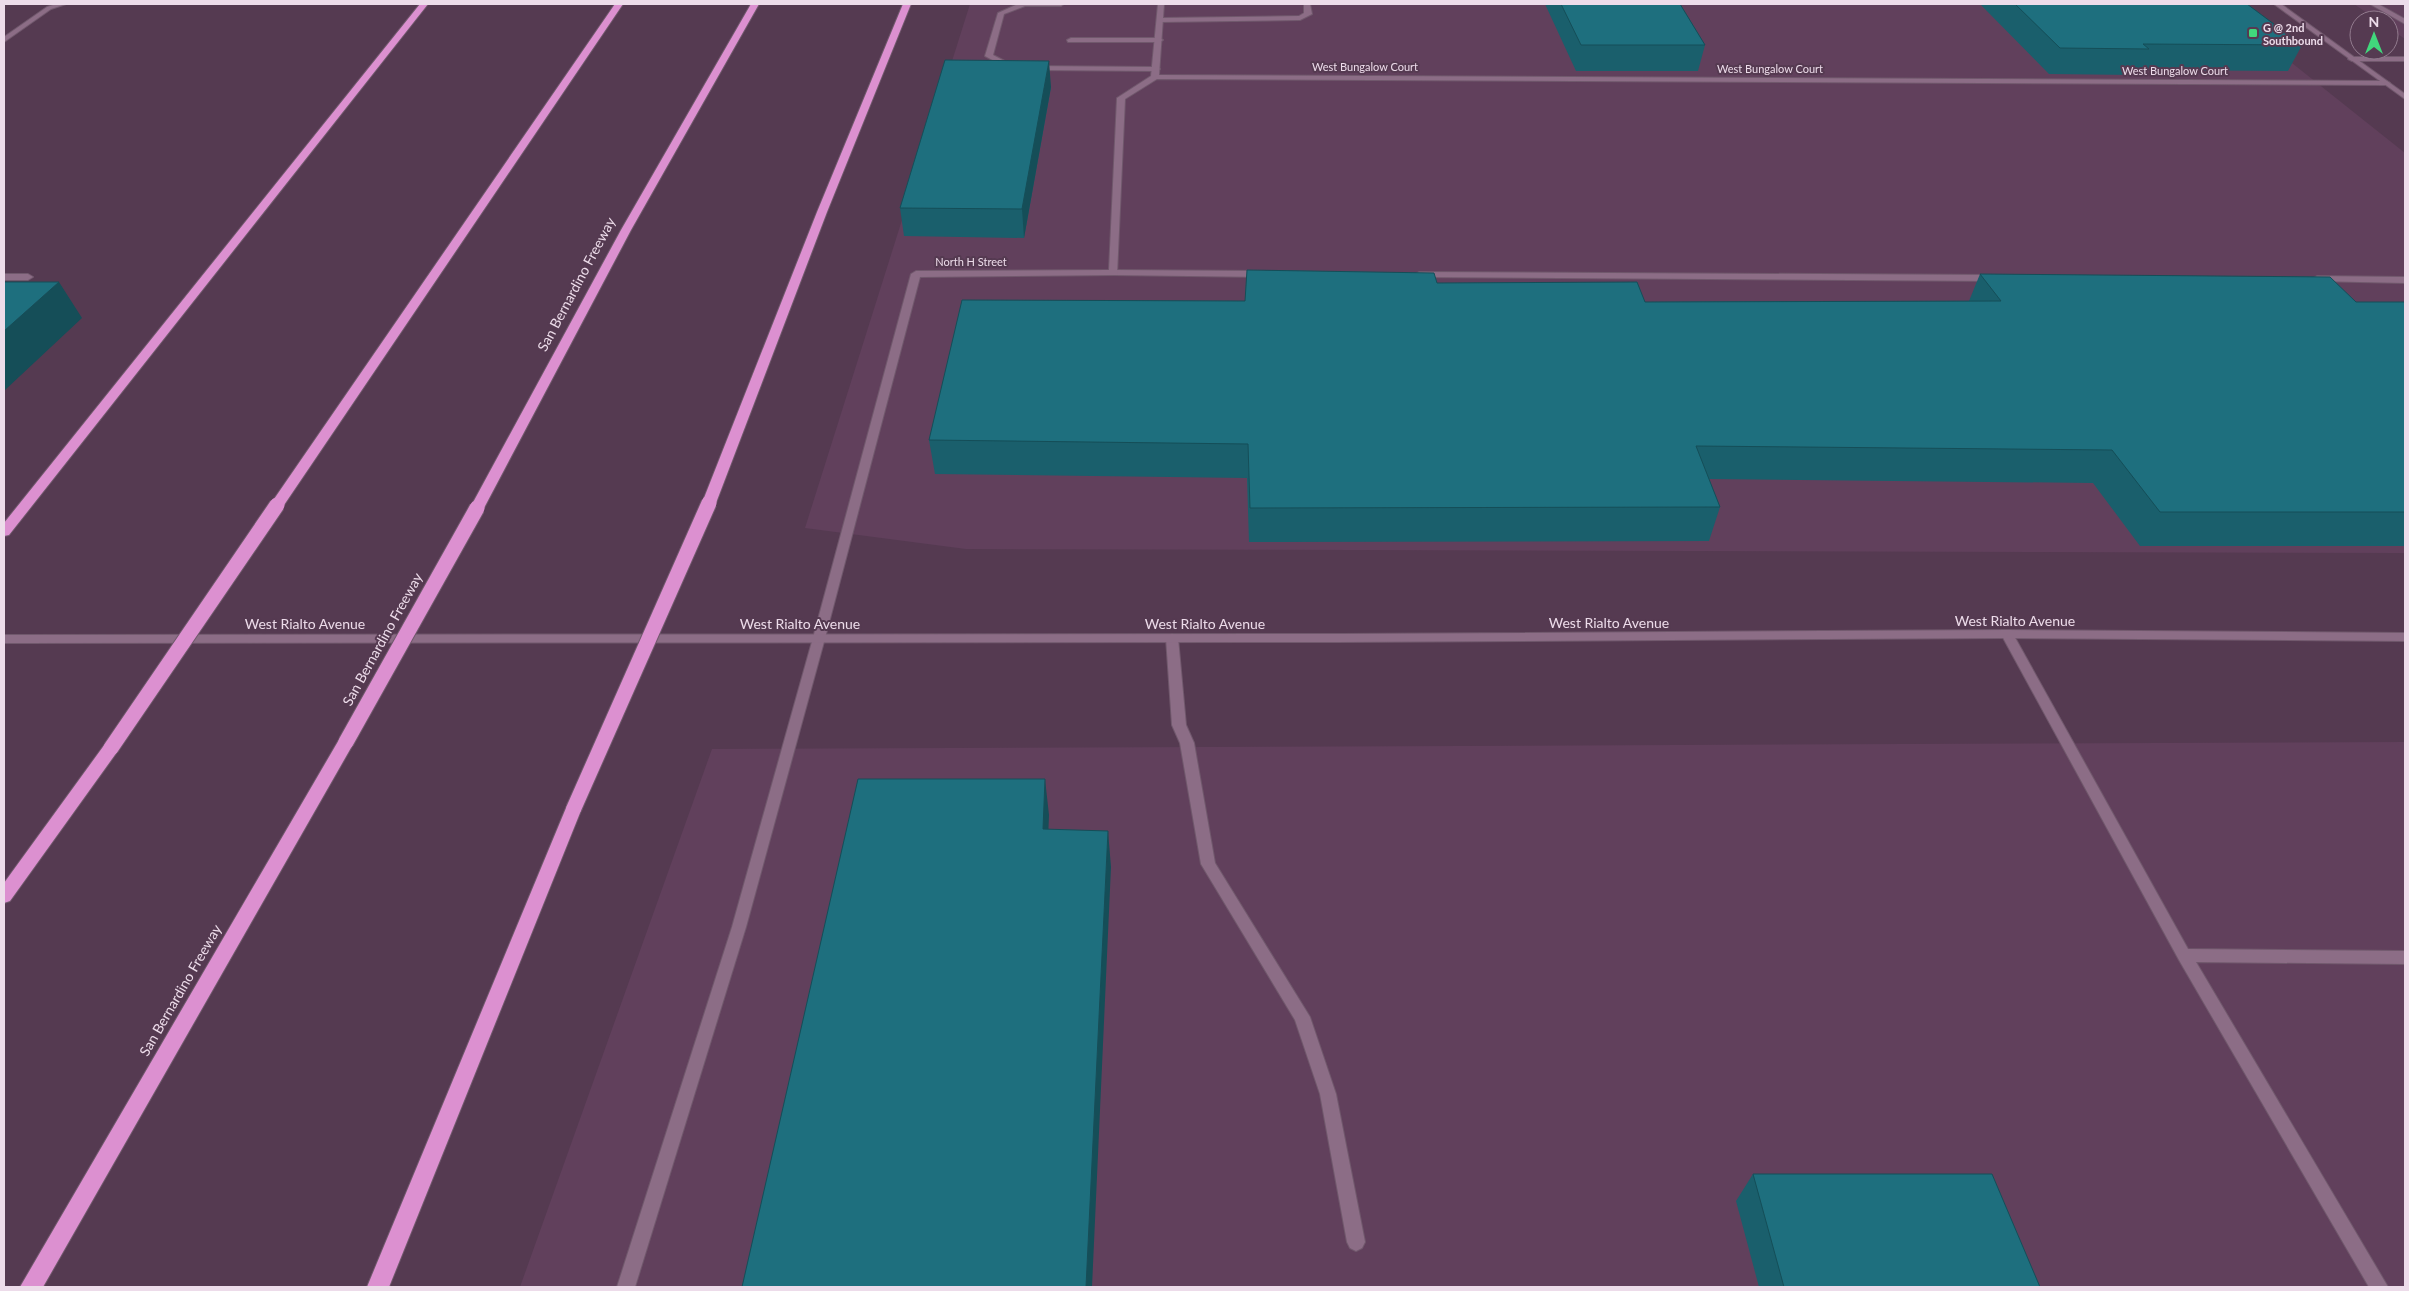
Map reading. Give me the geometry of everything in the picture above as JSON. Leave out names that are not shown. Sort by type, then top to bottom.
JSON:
[{"type":"highway","points":[[4,532],[21,508],[424,4]]},
{"type":"highway","points":[[4,896],[111,748],[619,4]]},
{"type":"highway","name":"San Bernardino Freeway","points":[[31,1287],[346,742],[477,508],[626,230],[755,4]]},
{"type":"highway","points":[[378,1287],[574,808],[709,503],[822,212],[907,4]]},
{"type":"street","points":[[4,40],[50,6],[63,4]]},
{"type":"street","name":"West Bungalow Court","points":[[1061,4],[1024,4],[1001,13],[989,56],[1011,68],[1156,73],[2386,83]]},
{"type":"street","points":[[1161,4],[1156,73],[1121,98],[1114,273],[1276,274]]},
{"type":"street","points":[[1161,20],[1300,18],[1308,14],[1306,4]]},
{"type":"street","points":[[2277,4],[2349,57]]},
{"type":"street","points":[[2373,4],[2405,22]]},
{"type":"street","points":[[1071,40],[1159,40]]},
{"type":"street","points":[[2353,60],[2405,98]]},
{"type":"street","name":"North H Street","points":[[819,638],[916,274],[1114,273]]},
{"type":"street","points":[[1411,275],[2004,278]]},
{"type":"street","points":[[4,277],[28,277]]},
{"type":"street","points":[[2310,279],[2405,280]]},
{"type":"street","points":[[2007,634],[2184,955],[2379,1287]]},
{"type":"street","name":"West Rialto Avenue","points":[[4,639],[1172,638],[2007,634],[2405,637]]},
{"type":"street","points":[[626,1287],[739,927],[819,638]]},
{"type":"street","points":[[1172,638],[1178,725],[1187,743],[1208,864],[1302,1016],[1328,1094],[1356,1242]]},
{"type":"street","points":[[2184,955],[2405,957]]},
{"type":"shaded area","points":[[970,4],[2218,4],[2405,153],[2405,553],[966,549],[805,528]]},
{"type":"shaded area","points":[[2354,4],[2405,4],[2405,39],[2399,35],[2399,10],[2363,10]]},
{"type":"shaded area","points":[[2405,742],[2405,1287],[520,1287],[712,749]]},
{"type":"building","points":[[1561,4],[1680,4],[1705,45],[1581,45]]},
{"type":"building","points":[[2015,4],[2247,4],[2302,45],[2143,44],[2149,49],[2060,48]]},
{"type":"building","points":[[945,60],[1049,61],[1022,209],[900,208]]},
{"type":"building","points":[[1247,270],[1434,273],[1437,283],[1637,282],[1645,302],[2001,301],[1980,274],[2330,277],[2356,302],[2405,302],[2405,512],[2160,512],[2112,450],[1696,446],[1720,507],[1250,508],[1248,444],[929,440],[962,300],[1245,301]]},
{"type":"building","points":[[4,282],[59,282],[4,331]]},
{"type":"building","points":[[858,779],[1045,779],[1043,829],[1108,831],[1086,1287],[742,1287]]},
{"type":"building","points":[[1753,1174],[1992,1174],[2040,1287],[1784,1287]]},
{"type":"place","name":"G @ 2nd Southbound","points":[[2253,33]]}]
